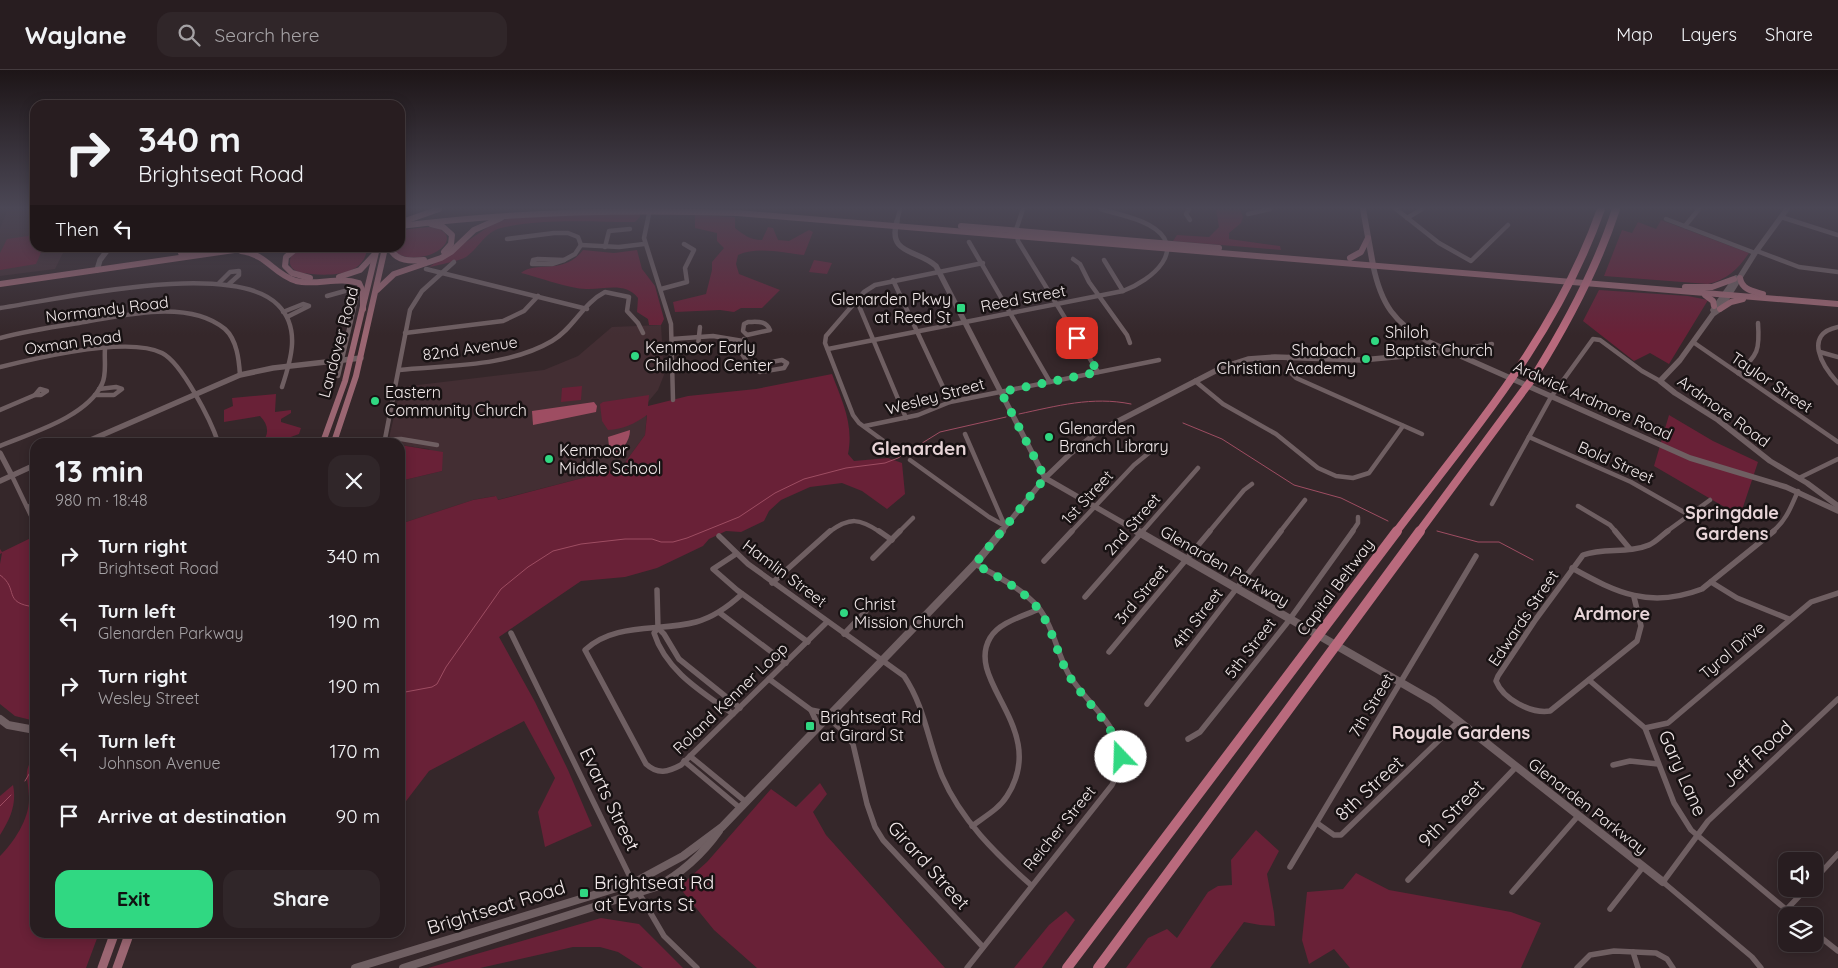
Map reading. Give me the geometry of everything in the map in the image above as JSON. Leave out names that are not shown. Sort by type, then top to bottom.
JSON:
[{"type":"highway","points":[[1584,256],[1585,251]]},
{"type":"highway","name":"Capital Beltway","points":[[1067,968],[1127,886],[1503,393],[1550,322],[1586,251]]},
{"type":"highway","points":[[1098,968],[1535,375],[1581,297],[1601,251]]},
{"type":"main road","points":[[392,252],[398,257],[419,260],[444,251]]},
{"type":"main road","points":[[376,291],[387,279],[397,272],[446,255],[450,251]]},
{"type":"main road","points":[[1230,251],[1685,290],[1838,300]]},
{"type":"main road","points":[[1242,251],[1350,258],[1373,262]]},
{"type":"main road","points":[[1350,258],[1362,251]]},
{"type":"main road","name":"Ardwick Ardmore Road","points":[[1371,251],[1373,262]]},
{"type":"main road","points":[[0,284],[186,252]]},
{"type":"main road","points":[[175,254],[191,252]]},
{"type":"main road","points":[[0,280],[218,252]]},
{"type":"main road","points":[[189,256],[235,252]]},
{"type":"main road","points":[[249,252],[261,256],[279,273],[293,280],[313,282],[354,281],[362,288],[363,309]]},
{"type":"main road","points":[[292,252],[286,257],[284,262],[286,268],[295,274],[315,278],[342,277],[354,273],[366,265],[374,252]]},
{"type":"main road","name":"Landover Road","points":[[325,438],[338,404],[351,359],[375,252]]},
{"type":"main road","name":"Landover Road","points":[[335,438],[348,403],[385,252]]},
{"type":"main road","points":[[1685,290],[1712,287],[1739,277],[1741,284],[1745,288],[1763,294]]},
{"type":"main road","points":[[1685,290],[1709,297],[1717,308],[1740,300],[1770,299]]},
{"type":"main road","points":[[1727,293],[1770,299],[1838,304]]},
{"type":"main road","points":[[102,968],[113,938]]},
{"type":"main road","points":[[117,968],[128,938]]},
{"type":"street","points":[[564,260],[538,259],[533,260],[532,264],[547,265],[564,260],[576,254],[578,251]]},
{"type":"street","points":[[647,251],[670,318],[673,400]]},
{"type":"street","points":[[661,289],[687,282],[685,268],[694,251]]},
{"type":"street","points":[[908,251],[930,260],[938,271],[1045,478]]},
{"type":"street","points":[[975,251],[1050,382]]},
{"type":"street","points":[[1023,251],[1098,372]]},
{"type":"street","name":"Reed Street","points":[[828,349],[1123,290],[1141,284],[1157,273],[1164,264],[1166,251]]},
{"type":"street","points":[[1452,251],[1471,261],[1483,251]]},
{"type":"street","points":[[1753,251],[1800,266],[1838,272]]},
{"type":"street","points":[[98,268],[107,252]]},
{"type":"street","points":[[1660,381],[1693,342],[1756,252]]},
{"type":"street","points":[[1073,258],[1080,264],[1085,276],[1127,335],[1130,343]]},
{"type":"street","points":[[1104,260],[1123,290]]},
{"type":"street","points":[[385,438],[408,316],[415,300],[454,262]]},
{"type":"street","name":"Ardwick Ardmore Road","points":[[1373,262],[1381,298],[1392,314],[1412,332],[1448,352],[1690,458],[1798,491],[1838,511]]},
{"type":"street","points":[[885,442],[857,421],[852,413],[828,349],[825,340],[826,336],[856,301],[872,286],[938,271],[983,264]]},
{"type":"street","points":[[426,269],[587,308]]},
{"type":"street","points":[[219,283],[230,272],[239,271],[239,275],[229,284]]},
{"type":"street","points":[[893,280],[950,402]]},
{"type":"street","points":[[0,308],[165,283],[229,284],[262,295],[287,317],[292,335],[289,366],[282,387]]},
{"type":"street","name":"Landover Road","points":[[327,296],[352,289],[358,291],[338,376]]},
{"type":"street","name":"82nd Avenue","points":[[399,370],[476,362],[528,353],[562,336],[596,297],[603,292],[626,295],[630,299],[627,311],[638,323],[643,333]]},
{"type":"street","points":[[405,333],[499,322],[522,313],[538,296]]},
{"type":"street","points":[[856,301],[906,418]]},
{"type":"street","points":[[283,312],[301,304],[308,305],[306,309],[287,317]]},
{"type":"street","name":"Normandy Road","points":[[0,338],[29,331],[136,314],[160,312],[190,314],[215,322],[228,332],[235,345],[240,375]]},
{"type":"street","points":[[747,335],[744,330],[744,324],[748,322],[763,322],[769,328],[766,332],[747,335],[743,341],[741,350],[743,358],[750,366],[757,372],[784,368],[787,365],[782,360],[750,366]]},
{"type":"street","points":[[1738,373],[1759,353],[1758,323]]},
{"type":"street","points":[[698,345],[700,327]]},
{"type":"street","points":[[1838,327],[1828,328],[1820,334],[1818,339],[1826,370],[1838,383]]},
{"type":"street","points":[[672,339],[700,336],[725,337],[743,341]]},
{"type":"street","name":"Ardmore Road","points":[[1551,396],[1594,338],[1642,372],[1660,381],[1675,393],[1718,420],[1775,464],[1800,478],[1838,506]]},
{"type":"street","name":"Taylor Street","points":[[1693,342],[1838,442]]},
{"type":"street","points":[[1448,352],[1492,344]]},
{"type":"street","name":"Oxman Road","points":[[0,367],[105,348],[135,346],[159,351],[169,358],[209,418],[216,438]]},
{"type":"street","points":[[0,446],[66,416],[95,395],[104,376],[105,348]]},
{"type":"street","name":"Brightseat Road","points":[[403,968],[639,893],[656,887],[682,871],[710,845],[722,827],[975,564],[1045,478],[1071,452],[1099,431],[1195,381],[1242,360],[1260,357],[1289,357],[1362,360],[1448,352]]},
{"type":"street","points":[[1820,352],[1838,357]]},
{"type":"street","points":[[1289,357],[1292,374],[1296,378],[1422,434]]},
{"type":"street","points":[[95,438],[240,375],[289,366],[360,358]]},
{"type":"street","name":"Wesley Street","points":[[864,426],[921,414],[950,402],[1159,360]]},
{"type":"street","points":[[1195,381],[1223,404],[1276,434],[1318,468],[1336,476],[1353,478],[1369,473],[1403,426]]},
{"type":"street","points":[[95,395],[114,395],[122,389],[114,387],[99,389]]},
{"type":"street","points":[[0,410],[35,395]]},
{"type":"street","points":[[1492,504],[1551,396]]},
{"type":"street","points":[[965,434],[1005,526]]},
{"type":"street","name":"Bold Street","points":[[1529,437],[1644,487],[1689,515]]},
{"type":"street","points":[[405,439],[437,445]]},
{"type":"street","name":"1st Street","points":[[1044,561],[1139,460],[1150,452]]},
{"type":"street","points":[[0,453],[30,514]]},
{"type":"street","points":[[1572,568],[1607,587],[1634,597],[1655,598],[1689,594],[1698,591],[1781,525],[1798,491],[1796,482],[1800,478],[1838,459]]},
{"type":"street","points":[[910,460],[989,517],[1005,526]]},
{"type":"street","points":[[0,481],[30,467]]},
{"type":"street","name":"2nd Street","points":[[1085,597],[1198,468]]},
{"type":"street","name":"Glenarden Parkway","points":[[1045,478],[1433,702],[1663,882],[1752,957],[1761,968]]},
{"type":"street","name":"3rd Street","points":[[1109,652],[1245,488],[1252,484]]},
{"type":"street","name":"4th Street","points":[[1147,704],[1305,500]]},
{"type":"street","name":"Edwards Street","points":[[1634,597],[1640,626],[1639,638],[1550,711],[1545,713],[1536,711],[1503,690],[1496,681],[1527,632],[1581,556],[1589,552],[1645,547],[1710,500]]},
{"type":"street","points":[[1578,506],[1610,525],[1630,549]]},
{"type":"street","name":"5th Street","points":[[1188,739],[1200,732],[1290,619],[1356,528],[1358,517]]},
{"type":"street","points":[[873,558],[913,518]]},
{"type":"street","points":[[772,583],[830,530],[844,521],[854,520],[864,523],[892,540]]},
{"type":"street","name":"Hamlin Street","points":[[719,536],[736,554],[772,583],[900,672],[913,689],[942,777],[952,795],[972,826],[991,847],[1031,884]]},
{"type":"street","points":[[736,554],[713,569],[742,594],[808,642]]},
{"type":"street","name":"7th Street","points":[[1290,867],[1476,556]]},
{"type":"street","name":"Reicher Street","points":[[967,968],[1031,884],[1112,785],[1121,761],[1117,741],[1070,677],[1039,609],[1014,586],[975,564]]},
{"type":"street","points":[[1711,582],[1737,598],[1789,619]]},
{"type":"street","points":[[657,590],[658,628],[654,633],[660,651],[680,673],[733,714]]},
{"type":"street","name":"Tyrol Drive","points":[[1645,728],[1662,726],[1672,721],[1789,619],[1816,599],[1838,593]]},
{"type":"street","name":"Roland Kenner Loop","points":[[742,594],[720,613],[696,622],[658,628],[628,630],[611,634],[591,644],[585,650],[647,766],[658,772],[672,770],[684,762],[827,622]]},
{"type":"street","points":[[972,826],[1008,795],[1020,766],[1018,737],[1008,712],[985,669],[984,647],[998,629],[1039,609]]},
{"type":"street","points":[[844,634],[866,611]]},
{"type":"street","points":[[720,613],[786,663]]},
{"type":"street","points":[[658,628],[664,631],[670,647],[680,660],[740,708]]},
{"type":"street","name":"Evarts Street","points":[[511,633],[632,883],[664,936],[697,968]]},
{"type":"street","points":[[770,679],[811,710],[829,716]]},
{"type":"street","name":"Gary Lane","points":[[1589,680],[1632,714],[1645,728],[1658,764],[1680,814],[1696,835],[1782,907]]},
{"type":"street","name":"Jeff Road","points":[[1663,882],[1696,835],[1712,817],[1838,699]]},
{"type":"street","points":[[811,710],[816,721],[816,730]]},
{"type":"street","name":"Girard Street","points":[[829,716],[852,744],[867,804],[880,836],[983,947]]},
{"type":"street","points":[[0,719],[8,725],[30,729]]},
{"type":"street","name":"8th Street","points":[[1317,823],[1334,835],[1341,834],[1459,722]]},
{"type":"street","points":[[690,756],[746,802]]},
{"type":"street","points":[[1612,765],[1626,761],[1658,764]]},
{"type":"street","points":[[684,762],[740,808]]},
{"type":"street","name":"9th Street","points":[[1408,880],[1516,767]]},
{"type":"street","points":[[1512,892],[1578,816]]},
{"type":"street","name":"Brightseat Road","points":[[355,968],[632,883],[683,856],[722,827]]},
{"type":"street","points":[[1823,870],[1838,854]]},
{"type":"street","points":[[1610,909],[1643,867]]},
{"type":"street","points":[[1789,907],[1798,897]]},
{"type":"street","points":[[1823,939],[1838,951]]},
{"type":"street","points":[[1577,968],[1590,955],[1614,951],[1656,953],[1667,959],[1673,968]]},
{"type":"street","points":[[1633,952],[1638,968]]},
{"type":"shaded area","points":[[0,251],[64,252],[55,269],[0,276]]},
{"type":"shaded area","points":[[1,251],[41,252],[36,264],[0,270]]},
{"type":"shaded area","points":[[437,251],[426,256],[415,258],[395,252]]},
{"type":"shaded area","points":[[453,251],[473,251],[466,257],[429,267]]},
{"type":"shaded area","points":[[582,251],[614,253],[637,251],[642,269],[655,286],[664,319],[661,325],[649,325],[648,319],[637,312],[638,298],[627,290],[620,288],[579,288],[521,273],[527,269],[567,263]]},
{"type":"shaded area","points":[[722,251],[806,251],[804,255],[754,251],[738,255],[736,264],[739,274],[780,290],[762,308],[741,308],[734,312],[720,310],[675,312],[673,302],[706,294],[712,262]]},
{"type":"shaded area","points":[[1614,251],[1743,251],[1749,253],[1732,273],[1721,280],[1708,284],[1604,276]]},
{"type":"shaded area","points":[[297,252],[366,252],[365,257],[354,269],[329,275],[304,273],[293,269],[290,264],[292,255]]},
{"type":"shaded area","points":[[814,260],[832,263],[827,274],[809,272]]},
{"type":"shaded area","points":[[1599,290],[1688,296],[1708,300],[1669,364],[1650,353],[1634,361],[1583,321]]},
{"type":"shaded area","points":[[661,325],[664,375],[658,390],[648,402],[645,435],[621,468],[497,500],[495,496],[473,500],[405,522],[405,480],[442,471],[429,449],[405,446],[405,438],[389,438],[401,387],[544,370],[578,356],[612,327]]},
{"type":"shaded area","points":[[832,374],[848,423],[848,454],[854,461],[888,458],[902,463],[905,494],[887,509],[862,491],[842,483],[810,487],[781,500],[769,511],[764,521],[741,532],[726,531],[709,539],[703,546],[657,568],[625,577],[581,581],[499,637],[535,702],[568,770],[592,826],[545,847],[538,812],[555,778],[524,721],[429,771],[405,802],[405,522],[473,500],[496,496],[498,500],[621,468],[645,435],[647,415],[629,426],[608,430],[602,421],[600,404],[603,402],[649,395],[648,406],[688,396],[756,389]]},
{"type":"shaded area","points":[[582,386],[581,400],[561,402],[562,388]]},
{"type":"shaded area","points":[[276,394],[275,412],[291,410],[291,413],[281,419],[281,422],[301,428],[299,434],[288,438],[265,438],[267,429],[265,422],[260,416],[224,422],[224,410],[233,406],[232,398]]},
{"type":"shaded area","points":[[594,402],[597,406],[596,412],[533,425],[532,411]]},
{"type":"shaded area","points":[[1669,415],[1713,441],[1758,462],[1740,516],[1654,466]]},
{"type":"shaded area","points":[[630,430],[624,446],[610,456],[608,437]]},
{"type":"shaded area","points":[[405,446],[443,452],[442,471],[405,480]]},
{"type":"shaded area","points":[[30,538],[30,720],[15,716],[0,704],[0,564],[2,553],[0,554],[0,549],[2,552]]},
{"type":"shaded area","points":[[30,764],[30,938],[97,938],[86,968],[0,968],[0,856],[16,837],[27,813],[29,797],[27,771]]},
{"type":"shaded area","points":[[820,783],[827,794],[813,812],[826,835],[945,968],[757,968],[714,930],[679,887],[707,862],[771,789],[796,807]]},
{"type":"shaded area","points":[[13,785],[14,799],[12,811],[0,835],[0,796]]},
{"type":"shaded area","points":[[1256,830],[1279,851],[1267,874],[1275,926],[1244,922],[1210,968],[1126,968],[1148,938],[1167,929],[1177,938],[1208,892],[1218,886],[1232,885],[1231,860]]},
{"type":"shaded area","points":[[1356,873],[1389,890],[1511,912],[1541,923],[1521,968],[1350,968],[1334,949],[1309,964],[1302,940],[1307,892],[1343,889]]},
{"type":"shaded area","points":[[1066,911],[1075,920],[1042,968],[1014,968],[1049,925]]},
{"type":"shaded area","points":[[601,918],[639,924],[683,968],[643,968],[618,952],[600,947],[573,947],[480,968],[428,968]]},
{"type":"waterway","points":[[1019,414],[1061,405],[1088,402],[1102,401],[1131,404]]},
{"type":"waterway","points":[[405,692],[432,687],[437,684],[446,667],[501,589],[528,567],[553,551],[581,544],[625,539],[652,539],[661,542],[673,542],[687,538],[739,517],[775,493],[804,479],[846,468],[885,463],[898,458],[940,432],[1006,417]]},
{"type":"waterway","points":[[1183,423],[1222,439],[1294,485],[1341,498],[1388,521]]},
{"type":"waterway","points":[[1437,531],[1478,542],[1499,542],[1533,560]]},
{"type":"waterway","points":[[0,575],[9,585],[14,599],[30,606]]},
{"type":"waterway","points":[[25,781],[30,772]]},
{"type":"waterway","points":[[0,806],[11,795]]},
{"type":"place","name":"Glenarden Pkwy at Reed St","points":[[961,308]]},
{"type":"place","name":"Shiloh Baptist Church","points":[[1375,341]]},
{"type":"place","name":"Kenmoor Early Childhood Center","points":[[635,356]]},
{"type":"place","name":"Shabach Christian Academy","points":[[1366,359]]},
{"type":"place","name":"Eastern Community Church","points":[[375,401]]},
{"type":"place","name":"Glenarden Branch Library","points":[[1049,437]]},
{"type":"place","name":"Kenmoor Middle School","points":[[549,459]]},
{"type":"place","name":"Christ Mission Church","points":[[844,613]]},
{"type":"place","name":"Brightseat Rd at Girard St","points":[[810,726]]},
{"type":"place","name":"Brightseat Rd at Evarts St","points":[[584,893]]},
{"type":"district","name":"Glenarden","points":[[919,448]]},
{"type":"district","name":"Springdale Gardens","points":[[1732,522]]},
{"type":"district","name":"Ardmore","points":[[1612,613]]},
{"type":"district","name":"Royale Gardens","points":[[1461,732]]},
{"type":"route","points":[[1077,338],[1098,372],[1001,392],[1045,478],[975,564],[1014,586],[1026,595],[1039,609],[1067,671],[1113,735],[1119,745],[1121,757]]}]
